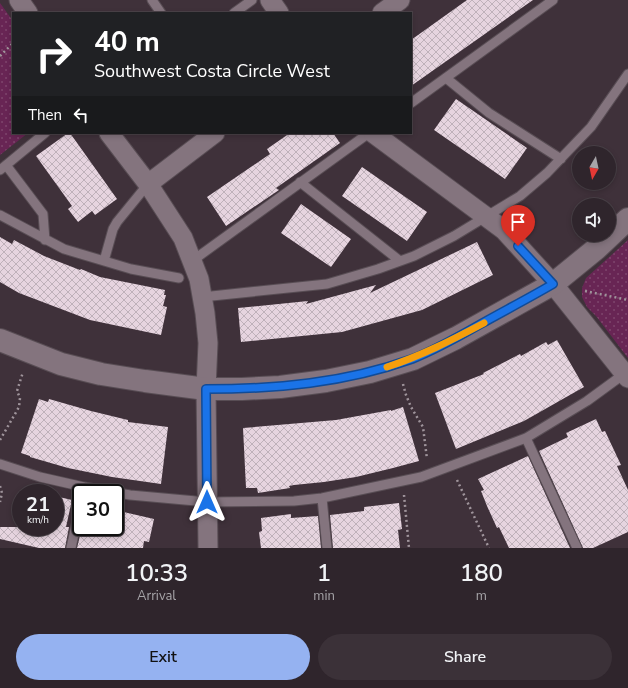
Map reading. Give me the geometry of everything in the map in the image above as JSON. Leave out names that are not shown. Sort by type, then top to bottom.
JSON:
[{"type":"street","points":[[19,0],[27,12]]},
{"type":"street","points":[[270,0],[278,12]]},
{"type":"street","points":[[383,12],[400,0]]},
{"type":"street","points":[[110,134],[148,184],[183,238],[199,279],[205,313],[208,343],[206,389],[208,548]]},
{"type":"street","points":[[148,184],[214,134]]},
{"type":"street","points":[[374,134],[504,230],[553,284],[626,376]]},
{"type":"street","points":[[0,340],[61,364],[100,374],[206,389],[280,387],[326,381],[370,372],[413,359],[456,338],[553,284],[610,237],[628,219]]},
{"type":"lane","points":[[152,0],[160,12]]},
{"type":"lane","points":[[235,12],[252,0]]},
{"type":"lane","points":[[412,102],[553,0]]},
{"type":"lane","points":[[202,297],[327,284],[378,269],[414,256],[454,236],[520,196],[547,173],[591,127],[628,74]]},
{"type":"lane","points":[[446,78],[489,113],[561,159]]},
{"type":"lane","points":[[44,134],[3,168],[43,214],[45,240]]},
{"type":"lane","points":[[192,261],[368,134]]},
{"type":"lane","points":[[300,182],[400,261]]},
{"type":"lane","points":[[104,261],[113,229],[117,222],[148,184]]},
{"type":"lane","points":[[0,215],[64,249],[131,268],[178,278]]},
{"type":"lane","points":[[124,494],[207,502],[294,501],[322,498],[402,481],[432,473],[526,438],[626,376]]},
{"type":"lane","points":[[526,438],[577,548]]},
{"type":"lane","points":[[0,464],[72,486]]},
{"type":"lane","points":[[322,498],[327,548]]},
{"type":"lane","points":[[71,548],[74,536]]},
{"type":"path","points":[[0,56],[12,45]]},
{"type":"path","points":[[553,284],[628,300]]},
{"type":"path","points":[[0,440],[19,407],[20,398],[17,391],[30,353]]},
{"type":"path","points":[[398,363],[406,395],[411,407],[423,427],[426,454],[432,473]]},
{"type":"path","points":[[450,466],[489,548]]},
{"type":"path","points":[[402,481],[409,548]]},
{"type":"path","points":[[0,486],[2,493],[0,502]]},
{"type":"shaded area","points":[[0,3],[12,20],[12,134],[27,134],[0,155]]},
{"type":"shaded area","points":[[628,240],[628,358],[596,316],[587,307],[582,297],[582,288],[586,278]]},
{"type":"building","points":[[467,0],[533,0],[412,85],[412,39]]},
{"type":"building","points":[[456,99],[527,148],[505,179],[434,130]]},
{"type":"building","points":[[67,134],[71,134],[117,199],[95,215],[92,211],[78,222],[68,209],[72,206],[36,156]]},
{"type":"building","points":[[289,134],[334,134],[340,143],[276,188],[279,190],[226,226],[207,197],[270,154],[267,149]]},
{"type":"building","points":[[362,167],[427,212],[407,241],[342,196]]},
{"type":"building","points":[[301,204],[351,239],[331,267],[281,233]]},
{"type":"building","points":[[0,237],[12,244],[14,240],[44,256],[100,277],[165,290],[164,295],[166,295],[163,306],[167,307],[161,335],[90,320],[19,293],[0,282]]},
{"type":"building","points":[[477,242],[493,275],[422,310],[342,332],[241,342],[238,308],[308,301],[306,304],[376,285],[370,293]]},
{"type":"building","points":[[557,340],[584,387],[524,421],[456,449],[435,393],[484,374],[483,373],[520,354],[521,356],[546,342],[548,345]]},
{"type":"building","points":[[39,399],[48,402],[49,399],[128,420],[128,422],[168,427],[161,484],[112,477],[68,468],[21,453]]},
{"type":"building","points":[[403,407],[419,461],[356,477],[294,485],[289,486],[290,488],[258,493],[257,488],[246,488],[243,428],[336,420],[391,411]]},
{"type":"building","points":[[596,419],[602,432],[605,431],[621,465],[617,466],[628,490],[628,532],[593,548],[583,548],[539,451],[568,437],[566,433]]},
{"type":"building","points":[[528,456],[570,548],[509,548],[499,527],[497,528],[481,491],[484,490],[478,479]]},
{"type":"building","points":[[64,498],[72,500],[66,527],[69,527],[65,548],[39,548],[0,539],[0,527],[12,527],[12,536],[64,536]]},
{"type":"building","points":[[399,503],[402,529],[398,530],[400,548],[333,548],[330,515],[364,511],[364,507]]},
{"type":"building","points":[[124,512],[154,519],[149,542],[144,541],[143,548],[77,548],[80,536],[124,536]]},
{"type":"building","points":[[291,514],[291,518],[318,516],[321,548],[261,548],[259,532],[262,531],[261,518]]},
{"type":"slow traffic","points":[[387,367],[413,359],[484,323]]},
{"type":"route","points":[[207,502],[206,389],[280,387],[326,381],[370,372],[413,359],[456,338],[553,284],[518,246]]}]
